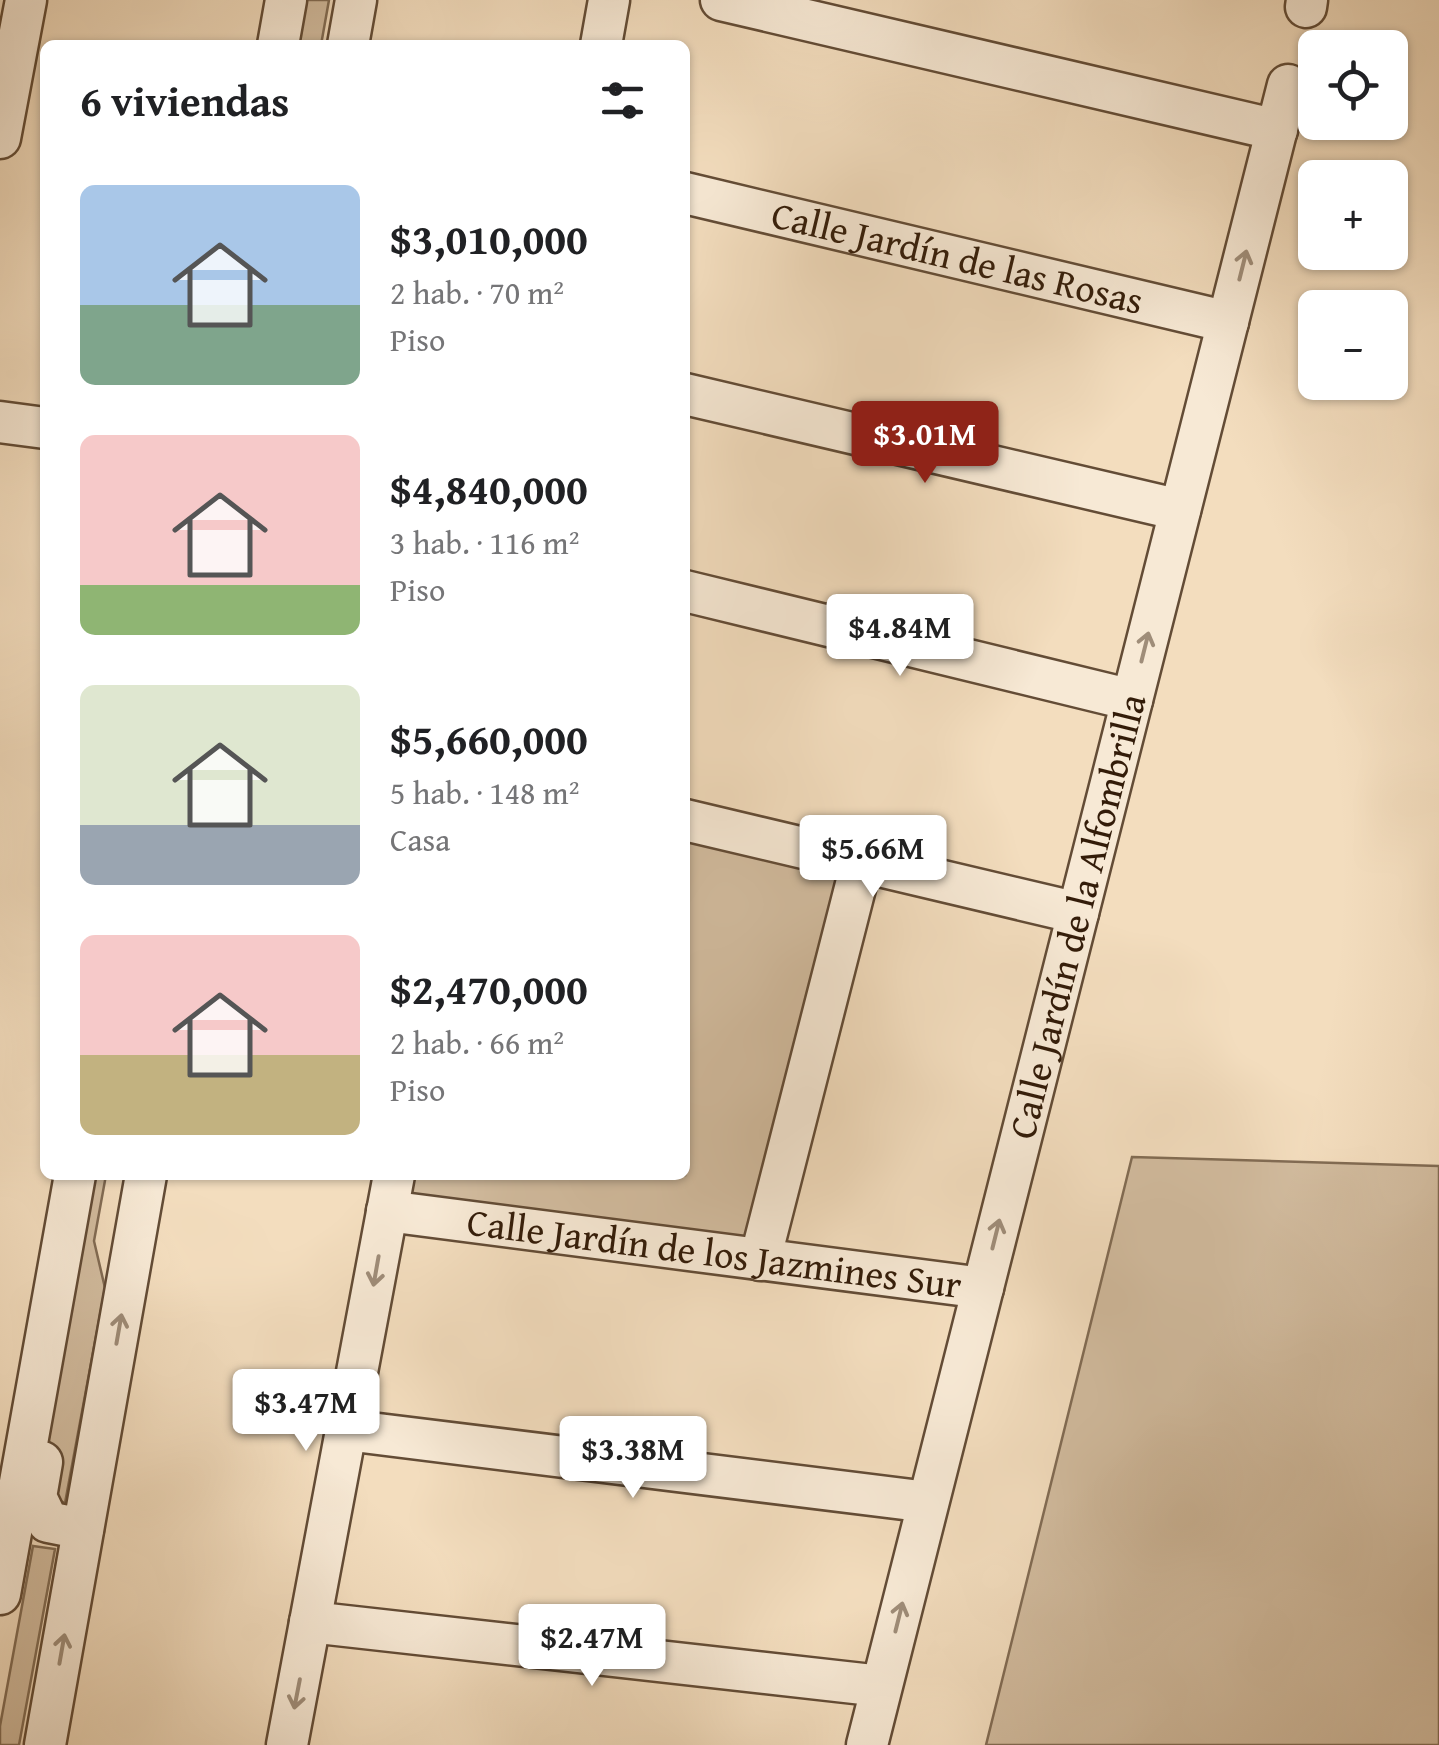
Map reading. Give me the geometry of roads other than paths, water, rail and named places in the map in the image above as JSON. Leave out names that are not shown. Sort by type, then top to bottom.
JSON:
[{"type":"street","points":[[0,135],[26,0]]},
{"type":"street","points":[[279,40],[286,0]]},
{"type":"street","points":[[349,40],[356,0]]},
{"type":"street","points":[[602,40],[609,0]]},
{"type":"street","points":[[722,0],[1277,130]]},
{"type":"street","name":"Calle Jardín de la Alfombrilla","points":[[866,1745],[1288,85]]},
{"type":"street","name":"Calle Jardín de las Rosas","points":[[690,194],[1228,322]]},
{"type":"street","points":[[690,395],[1180,510]]},
{"type":"street","points":[[0,422],[40,427]]},
{"type":"street","points":[[690,592],[1132,700]]},
{"type":"street","points":[[690,821],[1078,912]]},
{"type":"street","points":[[760,1260],[862,861]]},
{"type":"street","points":[[0,1594],[74,1180]]},
{"type":"street","points":[[125,1180],[123,1208],[135,1239]]},
{"type":"street","points":[[44,1745],[145,1180]]},
{"type":"street","points":[[288,1745],[390,1193]]},
{"type":"street","name":"Calle Jardín de los Jazmines Sur","points":[[390,1193],[760,1260],[983,1288]]},
{"type":"street","points":[[40,1371],[52,1395],[36,1498],[48,1522],[83,1530]]},
{"type":"street","points":[[346,1430],[928,1502]]},
{"type":"street","points":[[310,1622],[882,1686]]}]
